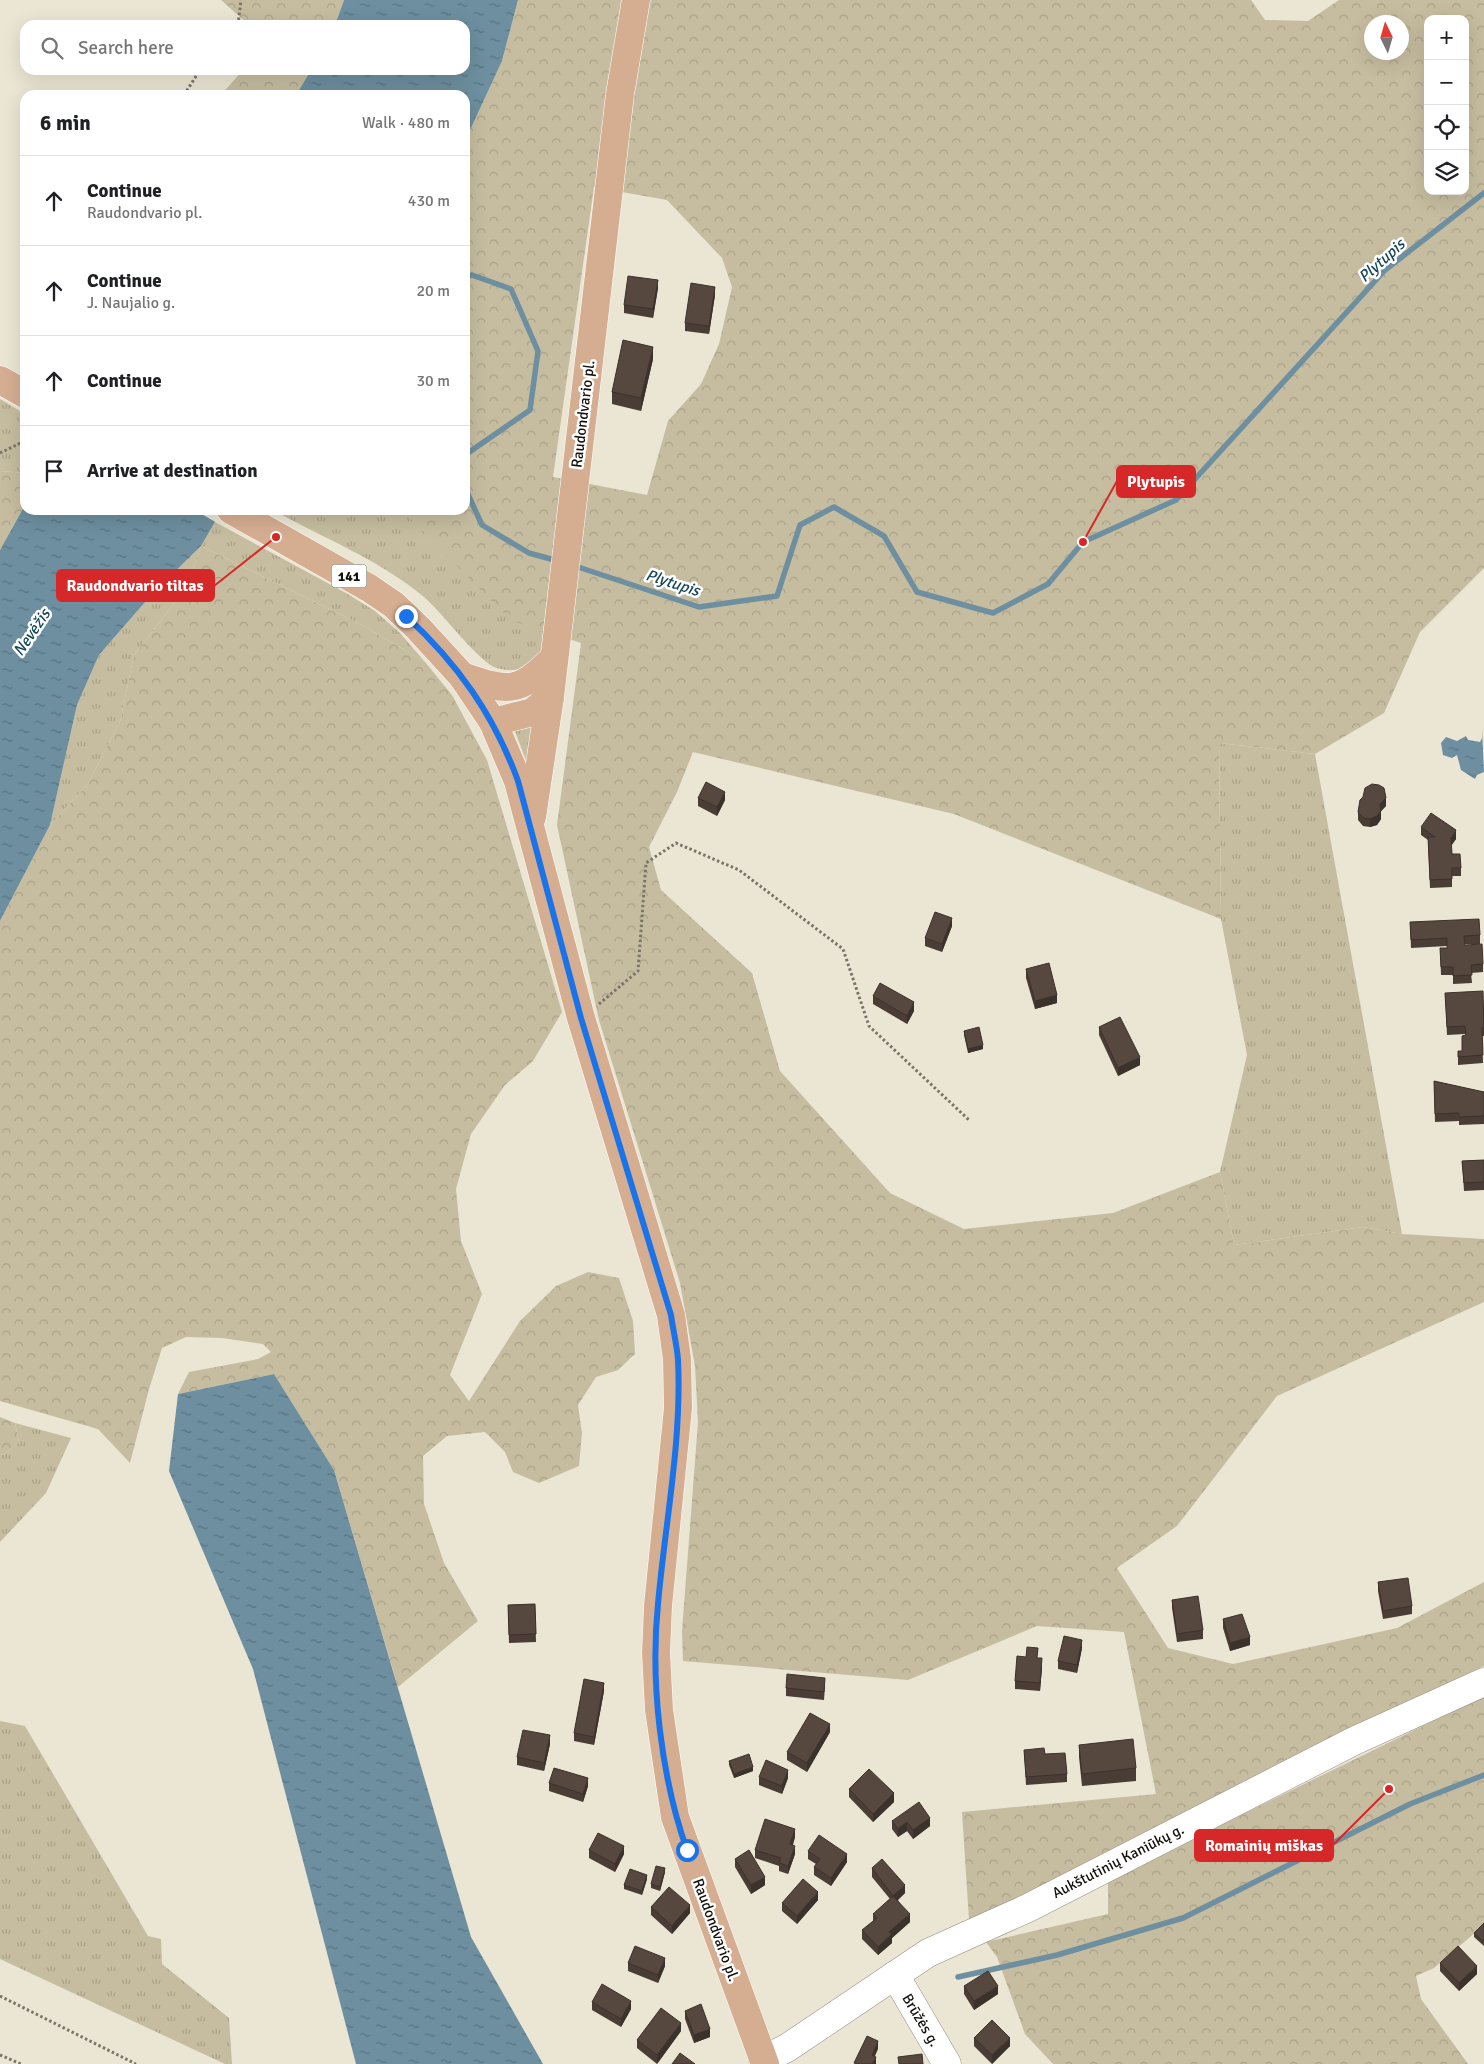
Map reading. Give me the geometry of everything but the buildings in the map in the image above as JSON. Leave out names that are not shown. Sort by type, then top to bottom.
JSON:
[{"type":"main road","name":"Raudondvario pl.","points":[[530,828],[550,697],[620,94],[636,0]]},
{"type":"main road","points":[[1,381],[20,391]]},
{"type":"main road","name":"141","points":[[240,515],[369,588],[394,605],[424,634],[462,676],[494,722]]},
{"type":"main road","points":[[494,722],[502,699],[511,688],[533,679],[554,658]]},
{"type":"main road","points":[[462,676],[488,685],[511,688]]},
{"type":"main road","points":[[494,722],[533,712],[550,697]]},
{"type":"main road","name":"Raudondvario pl.","points":[[494,722],[509,755],[581,1018],[671,1315],[678,1359],[678,1408],[658,1606],[656,1653],[659,1710],[675,1817],[764,2062]]},
{"type":"street","name":"Aukštutinių Kaniūkų g.","points":[[764,2062],[928,1953],[1028,1908],[1354,1741],[1484,1682]]},
{"type":"street","name":"Brūžės g.","points":[[895,1975],[947,2064]]},
{"type":"path","points":[[239,20],[241,0]]},
{"type":"path","points":[[187,90],[197,75]]},
{"type":"path","points":[[0,453],[20,443]]},
{"type":"path","points":[[581,1018],[638,971],[646,863],[676,843],[739,870],[843,948],[869,1026],[969,1120]]},
{"type":"path","points":[[0,1996],[136,2064]]},
{"type":"path","points":[[0,2055],[21,2064]]},
{"type":"green space","points":[[221,0],[344,0],[337,20],[243,20]]},
{"type":"green space","points":[[518,0],[1251,0],[1265,20],[1308,21],[1339,0],[1484,0],[1484,568],[1420,632],[1384,713],[1315,754],[1219,743],[1221,919],[954,814],[693,752],[677,792],[649,847],[661,890],[752,973],[780,1071],[890,1193],[964,1229],[1113,1213],[1220,1172],[1234,1245],[1363,1227],[1402,1234],[1484,1239],[1484,1302],[1277,1396],[1177,1526],[1117,1568],[1168,1648],[1233,1664],[1397,1628],[1484,1582],[1484,1666],[1331,1738],[1174,1824],[969,1920],[962,1812],[1156,1794],[1124,1632],[1037,1626],[908,1680],[683,1661],[682,1631],[698,1422],[695,1366],[680,1283],[599,1020],[557,825],[581,643],[510,620],[407,515],[470,515],[470,130],[502,61]],"holes":[[[594,187],[667,200],[722,258],[732,287],[719,344],[701,384],[668,421],[647,495],[553,477]]]},
{"type":"green space","points":[[239,75],[308,75],[299,90],[225,90]]},
{"type":"green space","points":[[0,399],[20,411],[20,473],[0,471]]},
{"type":"green space","points":[[0,471],[20,473],[20,514],[0,550]]},
{"type":"green space","points":[[283,515],[408,515],[545,633],[546,649],[525,667],[512,670],[497,668],[471,648],[424,597],[370,561]]},
{"type":"green space","points":[[215,522],[346,593],[375,611],[400,633],[425,662],[364,626],[201,546]]},
{"type":"green space","points":[[201,546],[193,571],[176,601],[134,655],[120,722],[87,785],[50,825],[77,705],[99,655],[153,593]]},
{"type":"green space","points":[[201,546],[364,626],[425,662],[452,695],[487,760],[562,1012],[533,1061],[505,1085],[471,1134],[456,1189],[461,1241],[482,1294],[450,1375],[469,1401],[520,1321],[556,1286],[588,1272],[619,1278],[633,1321],[635,1354],[618,1370],[596,1377],[578,1405],[582,1433],[579,1466],[539,1483],[513,1472],[505,1452],[485,1432],[447,1436],[423,1456],[424,1504],[444,1563],[478,1621],[398,1687],[334,1470],[274,1374],[178,1394],[189,1372],[258,1359],[271,1352],[263,1344],[222,1338],[186,1337],[162,1348],[149,1389],[130,1463],[98,1429],[0,1401],[0,921],[50,825],[87,785],[120,722],[134,655],[176,601],[193,571]]},
{"type":"green space","points":[[537,723],[530,771],[513,726]]},
{"type":"green space","points":[[1219,743],[1315,754],[1402,1234],[1363,1227],[1234,1245],[1220,1172],[1247,1055],[1221,919]]},
{"type":"green space","points":[[0,1417],[15,1423],[19,1442],[3,1455],[0,1454]]},
{"type":"green space","points":[[15,1423],[71,1438],[46,1493],[0,1542],[0,1454],[3,1455],[19,1442]]},
{"type":"green space","points":[[1484,1696],[1484,1925],[1434,1968],[1416,1976],[1421,1999],[1468,2064],[1053,2064],[1025,2034],[997,1957],[986,1942],[1108,1914],[1108,1880]]},
{"type":"green space","points":[[0,1721],[25,1726],[148,1936],[161,1939],[162,1964],[229,2018],[232,2064],[225,2064],[0,1959]]},
{"type":"water","points":[[344,0],[518,0],[502,61],[470,130],[470,90],[299,90],[308,75],[470,75],[470,20],[337,20]]},
{"type":"water","name":"Nevėžis","points":[[20,514],[219,515],[201,546],[153,593],[99,655],[77,705],[50,825],[0,921],[0,550]]},
{"type":"water","points":[[1482,729],[1484,772],[1477,775],[1475,779],[1461,770],[1457,755],[1452,758],[1443,755],[1441,743],[1446,737],[1457,741],[1466,736],[1468,740],[1480,742]]},
{"type":"water","points":[[274,1374],[334,1470],[471,1937],[543,2064],[356,2064],[253,1669],[169,1471],[178,1394]]},
{"type":"pier","points":[[203,515],[222,515],[217,523]]},
{"type":"waterway","name":"Plytupis","points":[[572,565],[699,607],[777,596],[800,525],[834,507],[884,536],[917,592],[993,613],[1048,584],[1083,542],[1176,500],[1385,270],[1484,193]]},
{"type":"waterway","name":"Plytupis","points":[[470,276],[511,289],[538,351],[530,410],[470,452]]},
{"type":"waterway","name":"Plytupis","points":[[470,499],[482,525],[529,553],[558,561]]},
{"type":"waterway","points":[[958,1977],[1057,1955],[1183,1918],[1410,1804],[1484,1775]]},
{"type":"place","name":"Raudondvario tiltas","points":[[276,537]]},
{"type":"place","name":"Plytupis","points":[[1083,542]]},
{"type":"place","name":"Romainių miškas","points":[[1389,1789]]},
{"type":"route","points":[[406,616],[462,676],[494,722],[509,755],[518,781],[581,1018],[671,1315],[678,1359],[678,1408],[658,1606],[656,1653],[659,1710],[665,1756],[675,1817],[687,1850]]}]
